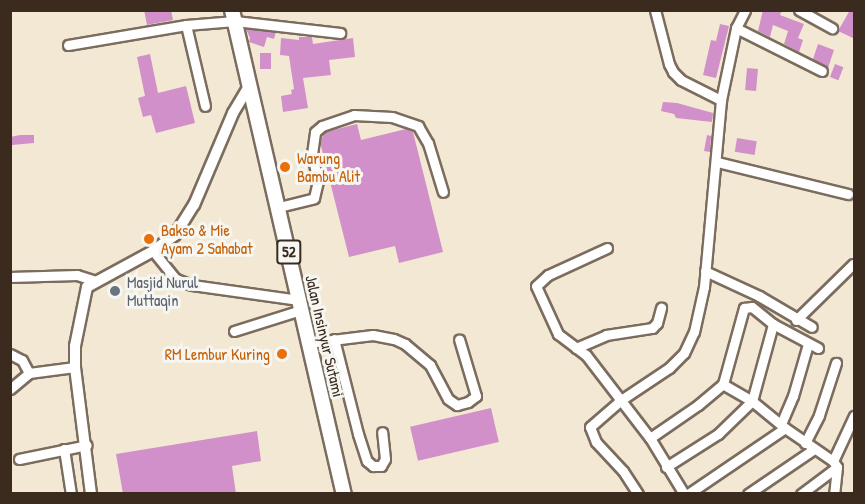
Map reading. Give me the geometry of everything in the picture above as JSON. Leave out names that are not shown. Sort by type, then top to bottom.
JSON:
[{"type":"highway","name":"Jalan Insinyur Sutami","points":[[233,16],[344,494]]},
{"type":"main road","points":[[91,494],[87,445],[75,367],[82,305],[87,287],[153,251],[175,235],[194,205],[233,112],[249,86]]},
{"type":"street","points":[[655,10],[669,64],[674,72],[681,80],[722,100]]},
{"type":"street","points":[[638,494],[623,471],[589,432],[593,423],[621,400],[669,368],[684,353],[694,332],[705,272],[722,100],[736,28],[746,10]]},
{"type":"street","points":[[800,10],[832,28]]},
{"type":"street","points":[[68,45],[233,16],[340,33]]},
{"type":"street","points":[[186,25],[205,106]]},
{"type":"street","points":[[736,28],[822,71]]},
{"type":"street","points":[[279,207],[314,198],[318,181],[312,154],[315,132],[322,126],[354,116],[392,117],[418,126],[428,142],[443,192]]},
{"type":"street","points":[[717,162],[848,194]]},
{"type":"street","points":[[607,248],[548,275],[536,286],[558,334],[586,355],[650,438],[666,467],[686,494],[783,426],[808,344]]},
{"type":"street","points":[[153,251],[176,279],[192,285],[300,305]]},
{"type":"street","points":[[796,320],[853,264]]},
{"type":"street","points":[[705,272],[759,296],[796,320],[812,327]]},
{"type":"street","points":[[10,277],[77,275],[95,281]]},
{"type":"street","points":[[234,331],[300,305]]},
{"type":"street","points":[[650,438],[698,405],[723,384],[744,308],[752,307],[774,324],[818,348]]},
{"type":"street","points":[[576,348],[606,335],[652,328],[657,323],[661,308]]},
{"type":"street","points":[[666,467],[718,434],[752,401],[774,324]]},
{"type":"street","points":[[308,343],[373,335],[405,344],[430,365],[448,399],[457,405],[468,402],[476,396],[459,339]]},
{"type":"street","points":[[334,339],[358,434],[367,461],[373,466],[381,466],[385,459],[382,432]]},
{"type":"street","points":[[10,354],[22,360],[29,373]]},
{"type":"street","points":[[806,442],[819,415],[836,363]]},
{"type":"street","points":[[10,389],[29,373],[75,367]]},
{"type":"street","points":[[723,384],[752,401],[835,464]]},
{"type":"street","points":[[834,494],[835,464],[855,416]]},
{"type":"street","points":[[19,459],[87,445]]},
{"type":"street","points":[[748,494],[814,449]]},
{"type":"street","points":[[64,450],[71,494]]},
{"type":"street","points":[[801,494],[835,464]]},
{"type":"building","points":[[144,10],[171,10],[173,20],[147,25]]},
{"type":"building","points":[[763,10],[782,10],[780,15],[804,24],[798,38],[803,40],[799,52],[784,44],[788,31],[773,25],[770,37],[758,31]]},
{"type":"building","points":[[850,10],[855,10],[855,39],[838,31]]},
{"type":"building","points":[[720,24],[729,26],[716,78],[703,75],[711,40],[716,41]]},
{"type":"building","points":[[246,29],[276,32],[274,39],[267,37],[264,47],[249,42],[250,38]]},
{"type":"building","points":[[299,37],[312,37],[313,44],[353,38],[355,57],[329,60],[331,75],[303,78],[308,108],[283,112],[281,96],[292,94],[291,90],[294,89],[289,56],[280,55],[281,38],[299,40]]},
{"type":"building","points":[[818,44],[834,50],[828,68],[813,59]]},
{"type":"building","points":[[260,53],[271,53],[271,69],[260,69]]},
{"type":"building","points":[[150,54],[158,93],[186,86],[195,123],[156,133],[151,115],[143,117],[138,98],[145,96],[137,57]]},
{"type":"building","points":[[835,64],[843,67],[838,80],[830,77]]},
{"type":"building","points":[[747,68],[758,69],[756,91],[745,90]]},
{"type":"building","points":[[663,102],[677,103],[713,113],[712,122],[676,118],[674,114],[661,111]]},
{"type":"building","points":[[357,124],[361,140],[406,129],[413,132],[443,252],[399,263],[395,246],[349,257],[320,142],[325,132]]},
{"type":"building","points":[[34,135],[34,143],[12,145],[10,137]]},
{"type":"building","points":[[707,135],[711,136],[710,152],[704,151]]},
{"type":"building","points":[[737,138],[757,141],[755,155],[735,152]]},
{"type":"building","points":[[491,408],[499,442],[418,461],[410,427]]},
{"type":"building","points":[[257,431],[261,461],[232,466],[236,494],[123,494],[116,454]]},
{"type":"place","name":"Warung Bambu Alit","points":[[285,167]]},
{"type":"place","name":"Bakso & Mie Ayam 2 Sahabat","points":[[149,239]]},
{"type":"place","name":"Masjid Nurul Muttaqin","points":[[115,291]]},
{"type":"place","name":"RM Lembur Kuring","points":[[282,354]]}]
